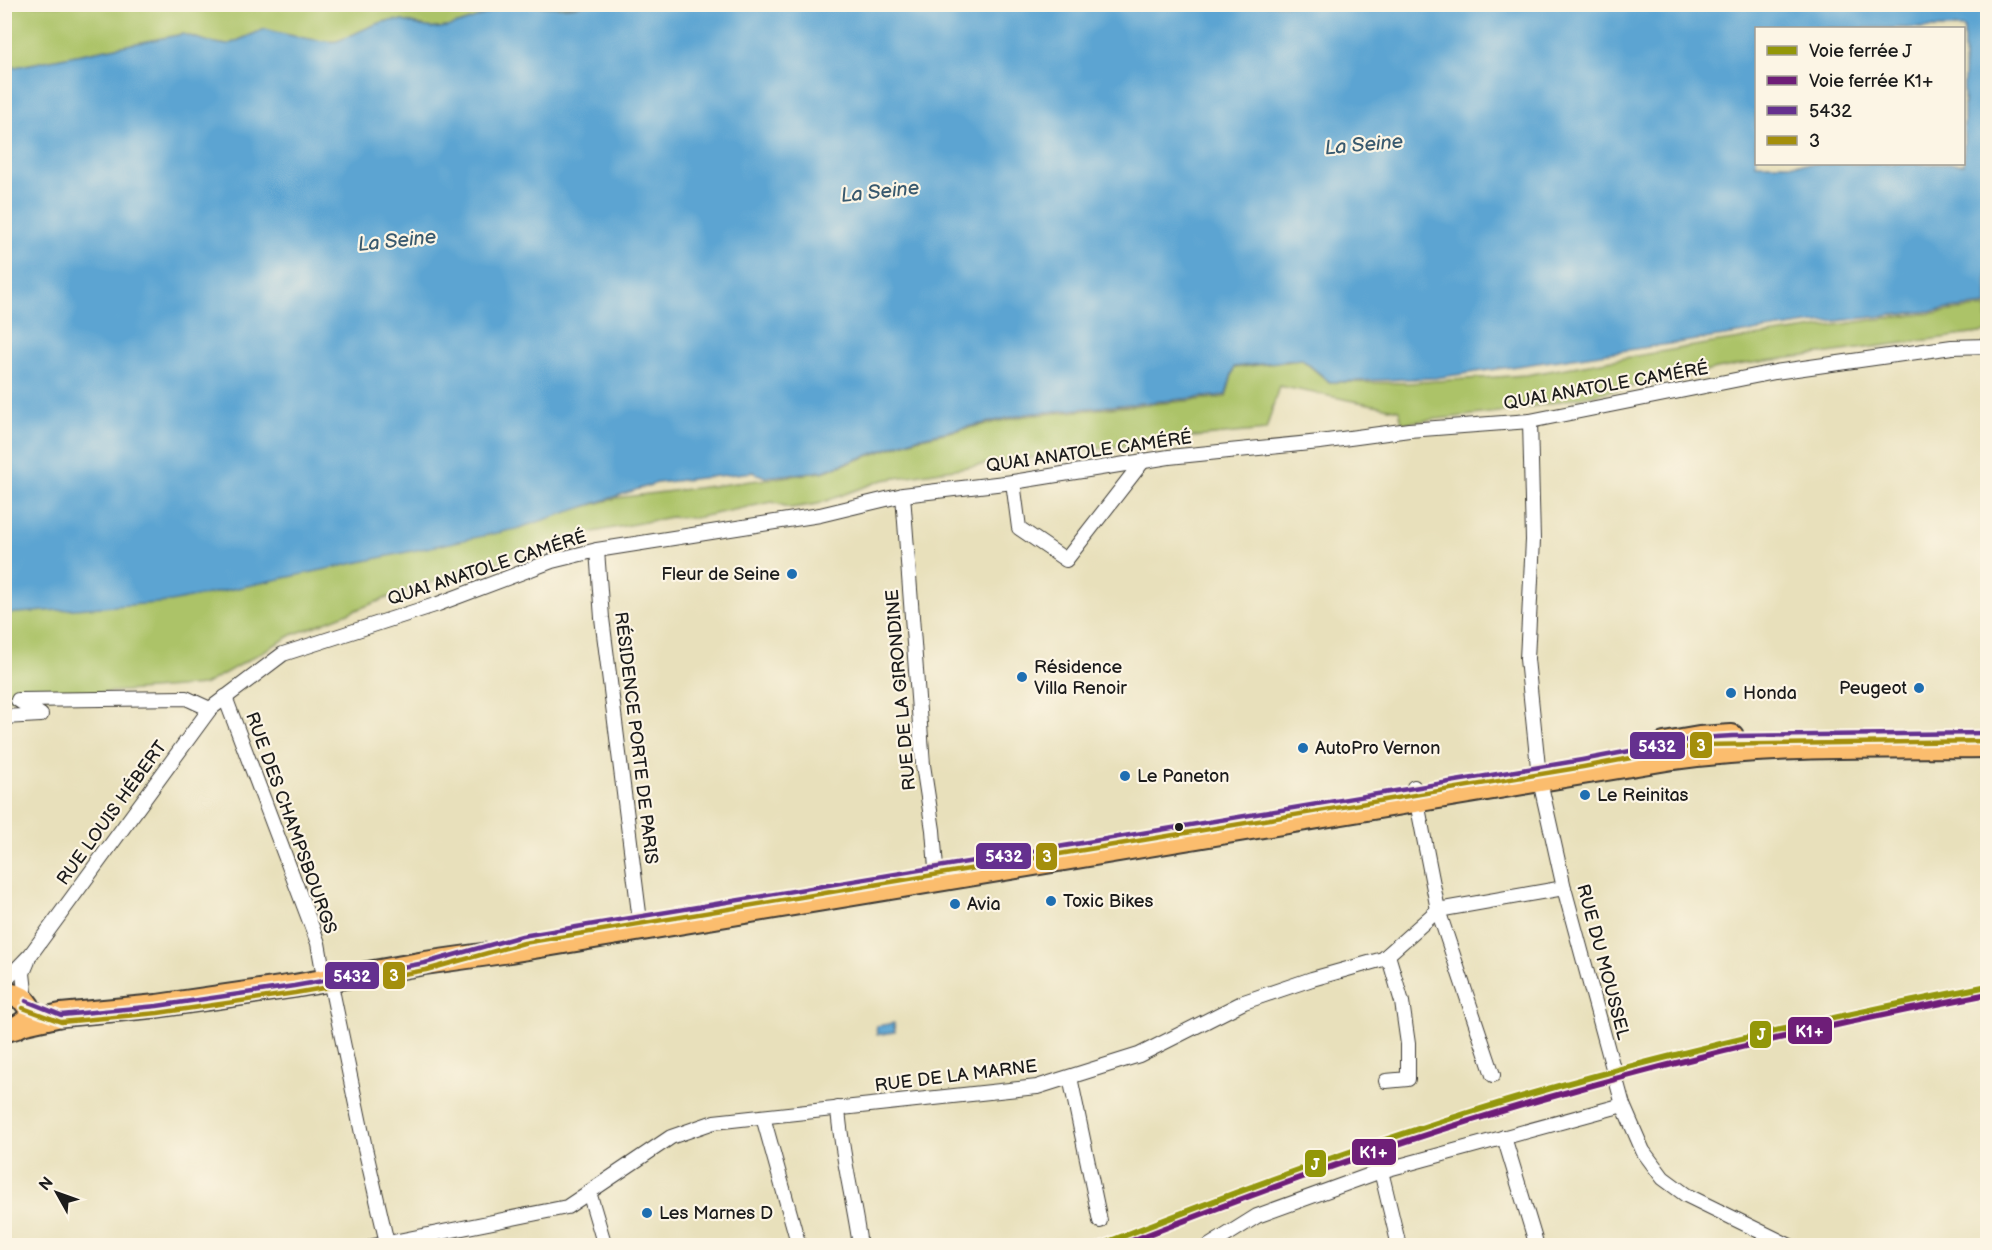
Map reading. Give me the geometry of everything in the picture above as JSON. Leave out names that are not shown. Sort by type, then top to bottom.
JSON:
[{"type":"main road","points":[[1539,774],[1699,738],[1988,734]]},
{"type":"main road","points":[[4,993],[17,996],[18,1018],[156,1006],[510,951],[640,923],[1539,774],[1734,750],[1988,746]]},
{"type":"street","name":"QUAI ANATOLE CAMÉRÉ","points":[[225,697],[283,654],[438,604],[552,561],[597,550],[820,515],[903,495],[1013,482],[1143,461],[1409,430],[1530,422],[1775,372],[1952,347],[1988,346]]},
{"type":"street","name":"RUE DU MOUSSEL","points":[[1530,422],[1533,540],[1527,659],[1539,774],[1564,888],[1623,1106],[1643,1151],[1663,1178],[1686,1195],[1790,1245]]},
{"type":"street","points":[[1013,482],[1019,528],[1066,560],[1143,461]]},
{"type":"street","name":"RUE DE LA GIRONDINE","points":[[903,495],[923,765],[933,830],[936,874]]},
{"type":"street","name":"RÉSIDENCE PORTE DE PARIS","points":[[597,550],[602,618],[640,923]]},
{"type":"street","name":"RUE LOUIS HÉBERT","points":[[4,982],[31,954],[210,709],[225,697]]},
{"type":"street","name":"RUE DES CHAMPSBOURGS","points":[[225,697],[318,943],[323,971],[330,980],[365,1148],[380,1244]]},
{"type":"street","points":[[4,717],[41,715],[18,699],[186,698],[210,709]]},
{"type":"street","points":[[1415,794],[1438,910],[1494,1075]]},
{"type":"street","points":[[1438,910],[1564,888]]},
{"type":"street","name":"RUE DE LA MARNE","points":[[380,1244],[417,1242],[567,1207],[671,1137],[714,1122],[1038,1087],[1070,1077],[1139,1055],[1244,1002],[1312,979],[1383,959],[1438,910]]},
{"type":"street","name":"RUE LOUIS HÉBERT","points":[[18,1018],[23,973],[31,954]]},
{"type":"street","points":[[1386,1081],[1408,1079],[1408,1044],[1402,1002],[1388,955]]},
{"type":"street","points":[[1070,1077],[1100,1221]]},
{"type":"street","points":[[1209,1245],[1257,1216],[1381,1171],[1623,1106]]},
{"type":"street","points":[[838,1108],[860,1245]]},
{"type":"street","points":[[763,1116],[799,1245]]},
{"type":"street","points":[[1504,1137],[1537,1245]]},
{"type":"street","points":[[1381,1171],[1399,1245]]},
{"type":"street","points":[[589,1192],[606,1245]]},
{"type":"green space","points":[[5,5],[507,5],[470,20],[440,28],[388,21],[332,42],[265,29],[227,45],[183,34],[5,69]]},
{"type":"green space","points":[[521,5],[587,5],[554,8]]},
{"type":"green space","points":[[1987,307],[1987,332],[1737,365],[1517,410],[1402,423],[1399,410],[1279,386],[1266,430],[1163,440],[980,465],[883,480],[818,504],[791,508],[772,502],[695,518],[671,517],[593,532],[402,592],[292,635],[204,685],[5,700],[5,608],[209,594],[461,540],[617,498],[823,472],[917,439],[1025,416],[1226,397],[1234,368],[1302,360],[1329,382],[1408,383],[1526,375],[1706,344],[1879,319]]},
{"type":"water","name":"La Seine","points":[[587,4],[1987,5],[1987,305],[1808,324],[1435,378],[1330,382],[1302,359],[1234,367],[1226,395],[1026,414],[917,438],[823,471],[765,477],[753,472],[657,483],[516,529],[171,602],[5,614],[5,69],[183,34],[227,45],[265,29],[332,42],[388,21],[440,28],[470,20],[507,5],[557,7]]},
{"type":"water","points":[[894,1023],[895,1032],[877,1035],[876,1026]]},
{"type":"rail line","name":"J","points":[[1098,1246],[1314,1164],[1534,1093],[1646,1062],[1760,1035],[1988,986]]},
{"type":"rail line","name":"K1+","points":[[1119,1246],[1326,1169],[1430,1133],[1536,1101],[1760,1042],[1988,994]]},
{"type":"transit line","name":"5432","points":[[26,1001],[61,1015],[157,1006],[294,986],[425,963],[522,936],[1582,760],[1699,738],[1988,733]]},
{"type":"transit line","name":"3","points":[[23,1008],[61,1022],[158,1013],[295,993],[426,970],[524,943],[1583,767],[1700,745],[1988,741]]},
{"type":"place","name":"Fleur de Seine","points":[[792,574]]},
{"type":"place","name":"Résidence Villa Renoir","points":[[1022,677]]},
{"type":"place","name":"Peugeot","points":[[1919,688]]},
{"type":"place","name":"Honda","points":[[1731,693]]},
{"type":"place","name":"AutoPro Vernon","points":[[1303,748]]},
{"type":"place","name":"Le Paneton","points":[[1125,776]]},
{"type":"place","name":"Le Reinitas","points":[[1585,795]]},
{"type":"place","name":"Toxic Bikes","points":[[1051,901]]},
{"type":"place","name":"Avia","points":[[955,904]]},
{"type":"place","name":"Les Marnes D","points":[[647,1213]]}]
